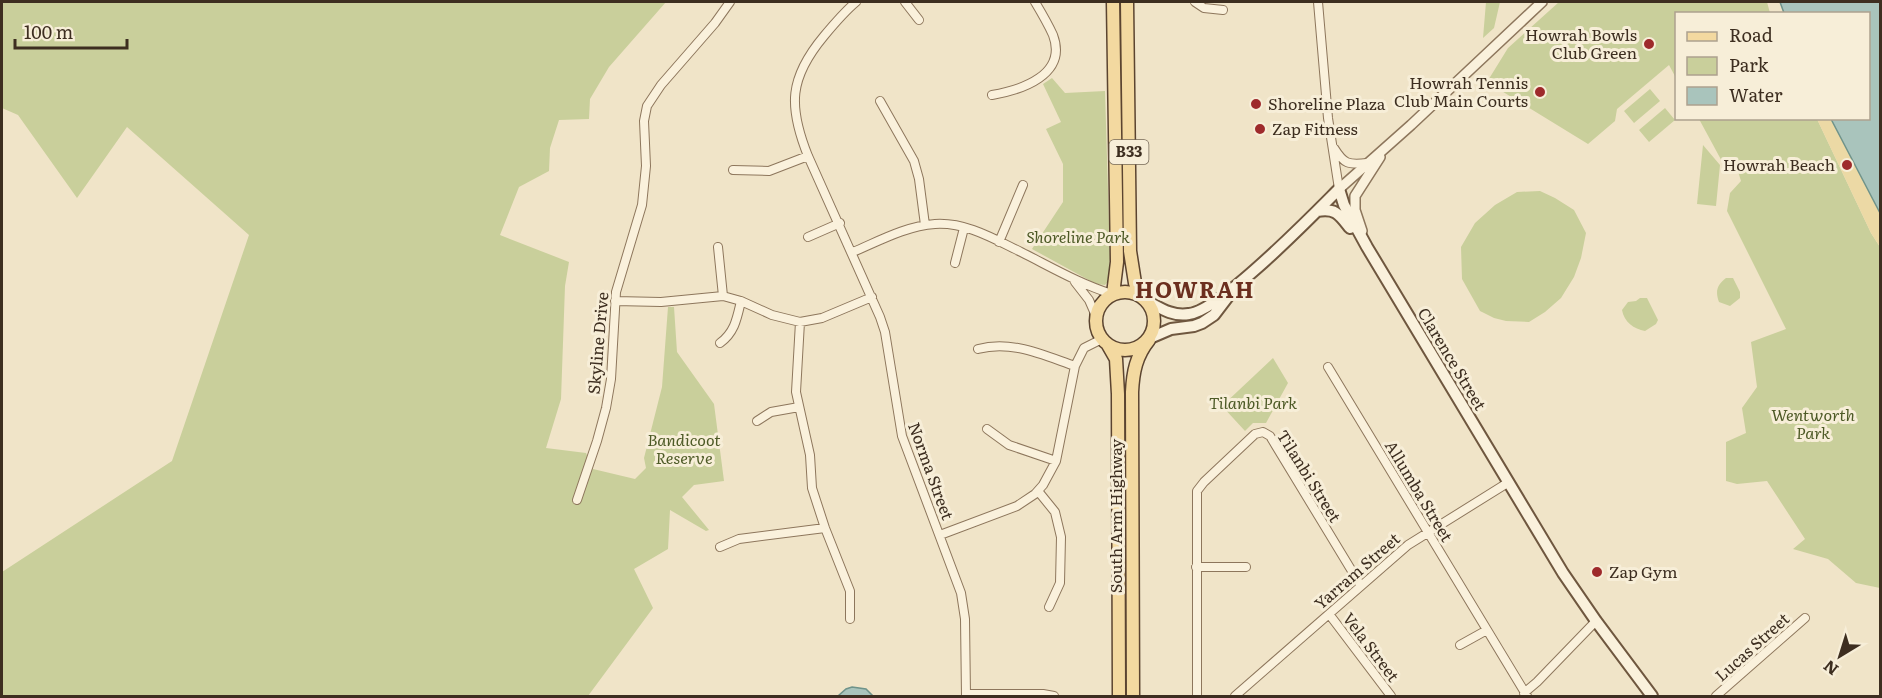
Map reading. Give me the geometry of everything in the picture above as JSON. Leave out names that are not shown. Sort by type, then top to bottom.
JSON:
[{"type":"main road","name":"B33","points":[[1096,316],[1102,302],[1113,294],[1117,262],[1113,2]]},
{"type":"main road","name":"B33","points":[[1127,2],[1130,251],[1135,283],[1155,315],[1155,324],[1149,339]]},
{"type":"main road","points":[[1113,294],[1127,293],[1172,313],[1193,314],[1206,309],[1236,287],[1340,189]]},
{"type":"main road","name":"Clarence Street","points":[[1340,189],[1344,205],[1366,246],[1563,573],[1652,696]]},
{"type":"main road","points":[[1317,211],[1334,211],[1366,246]]},
{"type":"main road","points":[[1096,316],[1096,327],[1105,342],[1118,349],[1128,349],[1171,329],[1194,326],[1207,320],[1236,287]]},
{"type":"main road","name":"South Arm Highway","points":[[1133,696],[1132,392],[1136,364],[1140,352],[1149,339]]},
{"type":"main road","name":"South Arm Highway","points":[[1105,342],[1116,359],[1119,394],[1119,696]]},
{"type":"street","name":"Skyline Drive","points":[[577,500],[597,441],[609,393],[617,284],[635,234],[644,196],[646,159],[643,128],[647,106],[655,93],[730,2]]},
{"type":"street","name":"Norma Street","points":[[856,2],[814,48],[803,65],[795,91],[795,111],[799,132],[808,156],[853,252],[885,332],[902,436],[957,579],[964,606],[966,695]]},
{"type":"street","points":[[905,2],[919,20]]},
{"type":"street","points":[[992,95],[1009,92],[1040,78],[1051,68],[1055,42],[1035,2]]},
{"type":"street","points":[[1195,2],[1204,8],[1223,10]]},
{"type":"street","name":"Clarence Street","points":[[1318,2],[1328,118],[1340,189]]},
{"type":"street","points":[[1340,189],[1542,2]]},
{"type":"street","points":[[880,101],[914,161],[919,179],[925,225]]},
{"type":"street","points":[[1333,146],[1347,163],[1354,165],[1367,163]]},
{"type":"street","points":[[1366,246],[1355,210],[1355,196],[1386,147]]},
{"type":"street","points":[[733,170],[770,171],[808,156]]},
{"type":"street","points":[[999,242],[1023,185]]},
{"type":"street","points":[[808,237],[840,223]]},
{"type":"street","points":[[853,252],[896,233],[925,225],[948,224],[999,242],[1070,277],[1113,294]]},
{"type":"street","points":[[955,263],[964,228]]},
{"type":"street","points":[[718,247],[723,296]]},
{"type":"street","points":[[1070,277],[1081,288],[1096,316]]},
{"type":"street","points":[[615,301],[661,302],[723,296],[741,301],[772,315],[800,322],[828,316],[872,297]]},
{"type":"street","points":[[720,343],[735,326],[741,301]]},
{"type":"street","points":[[800,322],[796,377],[799,407],[810,455],[812,488],[850,591],[850,619]]},
{"type":"street","points":[[940,535],[1017,506],[1038,490],[1049,476],[1056,461],[1075,366],[1084,348],[1105,342]]},
{"type":"street","points":[[978,349],[1005,345],[1075,366]]},
{"type":"street","name":"Allumba Street","points":[[1328,367],[1526,695]]},
{"type":"street","points":[[757,421],[771,412],[799,407]]},
{"type":"street","points":[[987,429],[1009,445],[1056,461]]},
{"type":"street","name":"Tilanbi Street","points":[[1197,696],[1196,497],[1199,487],[1255,434],[1266,433],[1275,444],[1361,586]]},
{"type":"street","name":"Yarram Street","points":[[1237,696],[1408,544],[1509,482]]},
{"type":"street","points":[[1038,490],[1055,512],[1061,537],[1060,583],[1049,607]]},
{"type":"street","points":[[720,547],[739,539],[825,528]]},
{"type":"street","points":[[1196,567],[1246,567]]},
{"type":"street","name":"Vela Street","points":[[1329,614],[1391,696]]},
{"type":"street","name":"Lucas Street","points":[[1716,696],[1805,618]]},
{"type":"street","points":[[1526,695],[1596,621]]},
{"type":"street","points":[[1460,645],[1487,630]]},
{"type":"street","points":[[966,695],[1043,694],[1054,696]]},
{"type":"green space","name":"Bandicoot Reserve","points":[[2,2],[666,2],[609,67],[590,99],[589,119],[559,120],[550,148],[549,171],[519,187],[500,235],[569,262],[565,286],[561,399],[546,448],[586,453],[593,469],[635,479],[646,468],[644,458],[662,387],[668,307],[674,307],[677,352],[714,404],[724,481],[694,485],[682,497],[709,530],[706,531],[670,510],[668,549],[634,569],[653,608],[588,696],[2,696],[2,572],[172,461],[249,235],[127,127],[77,198],[18,115],[2,108]]},
{"type":"green space","points":[[1486,2],[1500,2],[1494,28],[1483,38]]},
{"type":"green space","points":[[1559,2],[1767,2],[1770,12],[1675,12],[1675,76],[1669,65],[1617,109],[1615,121],[1588,144],[1487,82],[1508,48]]},
{"type":"green space","name":"Shoreline Park","points":[[1052,78],[1065,93],[1105,91],[1110,258],[1109,280],[1105,285],[1096,284],[1032,249],[1063,202],[1063,164],[1046,129],[1061,122],[1043,84]]},
{"type":"green space","points":[[1650,89],[1660,101],[1634,123],[1624,111]]},
{"type":"green space","points":[[1665,108],[1675,120],[1649,142],[1639,130]]},
{"type":"green space","name":"Wentworth Park","points":[[1700,120],[1817,120],[1871,233],[1880,247],[1880,588],[1856,583],[1828,559],[1793,549],[1805,539],[1767,481],[1737,484],[1726,481],[1726,442],[1746,433],[1742,408],[1757,387],[1751,342],[1786,329],[1727,211],[1730,193],[1741,181],[1736,165],[1725,167]]},
{"type":"green space","points":[[1703,145],[1720,165],[1716,206],[1697,204]]},
{"type":"green space","points":[[1540,191],[1574,210],[1586,233],[1581,258],[1574,277],[1561,298],[1545,312],[1529,322],[1494,318],[1480,311],[1462,279],[1461,247],[1475,223],[1495,205],[1517,192]]},
{"type":"green space","points":[[1726,278],[1733,278],[1740,292],[1740,298],[1730,306],[1719,302],[1717,295],[1719,286]]},
{"type":"green space","points":[[1647,298],[1658,320],[1645,331],[1630,324],[1622,310],[1628,302]]},
{"type":"green space","name":"Tilanbi Park","points":[[1273,358],[1288,383],[1266,423],[1253,423],[1245,431],[1222,406]]},
{"type":"sand","name":"Howrah Beach","points":[[1817,120],[1832,120],[1880,213],[1880,247],[1871,233]]},
{"type":"water","points":[[1780,2],[1880,2],[1880,213],[1832,120],[1870,120],[1870,12],[1784,12]]},
{"type":"water","points":[[852,687],[866,689],[873,696],[838,696]]},
{"type":"place","name":"Howrah Bowls Club Green","points":[[1649,44]]},
{"type":"place","name":"Howrah Tennis Club Main Courts","points":[[1540,92]]},
{"type":"place","name":"Shoreline Plaza","points":[[1256,104]]},
{"type":"place","name":"Zap Fitness","points":[[1260,129]]},
{"type":"place","name":"Howrah Beach","points":[[1847,165]]},
{"type":"place","name":"Zap Gym","points":[[1597,572]]},
{"type":"district","name":"HOWRAH","points":[[1195,290]]}]
